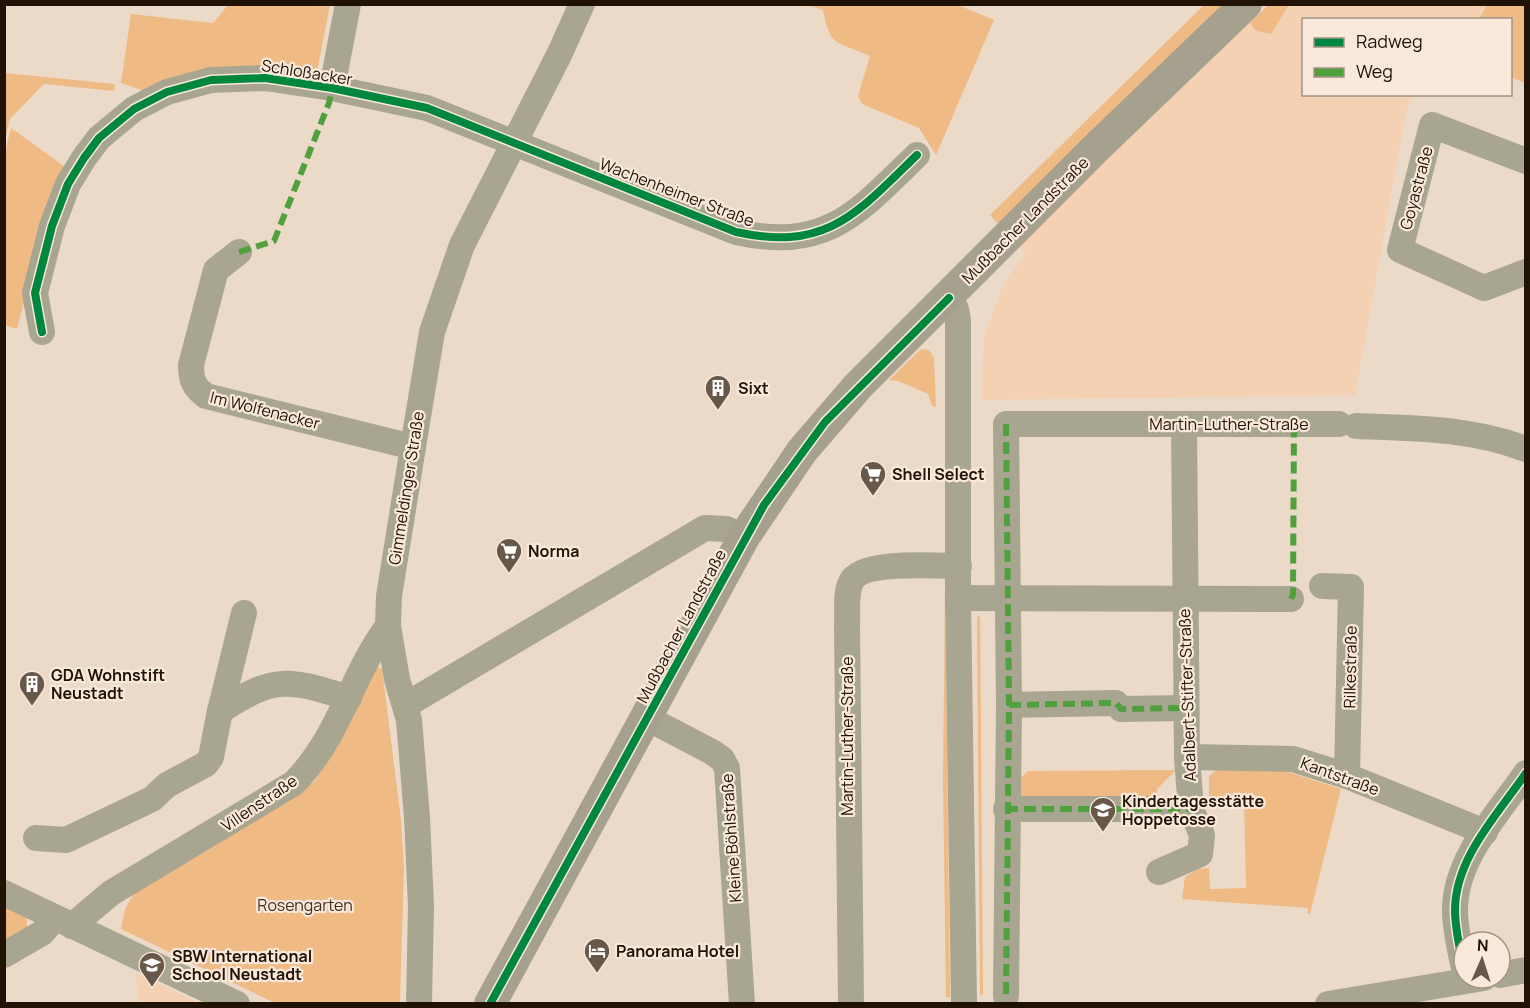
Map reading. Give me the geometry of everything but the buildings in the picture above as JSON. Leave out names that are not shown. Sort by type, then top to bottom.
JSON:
[{"type":"main road","name":"Mußbacher Landstraße","points":[[490,1004],[744,537],[782,479],[825,422],[1095,149],[1246,4]]},
{"type":"street","points":[[332,88],[348,4]]},
{"type":"street","name":"Gimmeldinger Straße","points":[[419,1004],[421,906],[417,817],[406,705],[397,679],[388,626],[389,596],[413,447],[432,332],[446,286],[462,245],[559,55],[582,4]]},
{"type":"street","name":"Schloßacker","points":[[42,332],[35,293],[52,226],[68,184],[84,158],[118,122],[142,104],[168,92],[211,80],[265,78],[332,88],[427,108],[513,142]]},
{"type":"street","name":"Goyastraße","points":[[1526,161],[1432,125],[1400,250],[1485,288],[1526,272]]},
{"type":"street","name":"Wachenheimer Straße","points":[[513,142],[736,232],[764,238],[810,234],[843,222],[857,213],[917,155]]},
{"type":"street","name":"Im Wolfenacker","points":[[238,252],[216,270],[191,365],[191,380],[196,389],[206,396],[413,447]]},
{"type":"street","points":[[949,298],[956,309],[958,321],[958,598],[964,1004]]},
{"type":"street","name":"Martin-Luther-Straße","points":[[1006,996],[1006,809],[1009,705],[1005,599],[1006,424],[1347,425],[1442,429],[1483,435],[1526,449]]},
{"type":"street","name":"Adalbert-Stifter-Straße","points":[[1159,872],[1200,854],[1202,835],[1191,809],[1187,757],[1184,424]]},
{"type":"street","points":[[406,705],[705,528],[726,529],[744,537]]},
{"type":"street","name":"Martin-Luther-Straße","points":[[850,1004],[847,624],[851,582],[856,575],[871,567],[959,566]]},
{"type":"street","name":"Rilkestraße","points":[[1322,586],[1351,587],[1347,776]]},
{"type":"street","points":[[958,598],[1184,597]]},
{"type":"street","name":"Adalbert-Stifter-Straße","points":[[1184,597],[1291,599]]},
{"type":"street","points":[[36,838],[66,840],[152,799],[167,784],[206,764],[211,757],[219,711],[244,613]]},
{"type":"street","name":"Villenstraße","points":[[4,955],[64,922],[294,783],[314,762],[349,698],[370,650],[388,626]]},
{"type":"street","points":[[219,711],[253,690],[272,684],[304,685],[349,698]]},
{"type":"street","points":[[1009,705],[1116,703],[1121,709],[1186,708]]},
{"type":"street","name":"Kleine Böhlstraße","points":[[647,718],[712,752],[722,759],[727,768],[742,1004]]},
{"type":"street","name":"Kantstraße","points":[[1187,757],[1293,759],[1347,776],[1485,832]]},
{"type":"street","points":[[1456,930],[1456,890],[1470,853],[1526,773]]},
{"type":"street","points":[[1006,809],[1191,809]]},
{"type":"street","points":[[4,893],[237,1004]]},
{"type":"street","points":[[1328,1004],[1452,980]]},
{"type":"shaded area","points":[[1289,5],[1487,5],[1480,18],[1302,18],[1302,96],[1413,96],[1407,108],[1355,395],[981,400],[984,336],[1005,281],[1026,254],[1018,246],[1229,39],[1250,23],[1256,31],[1271,34]]},
{"type":"shaded area","name":"SBW International School Neustadt","points":[[136,973],[199,1003],[138,1003]]},
{"type":"green space","points":[[228,5],[330,5],[316,77],[231,66],[179,77],[147,92],[121,83],[131,14],[213,23]]},
{"type":"green space","points":[[808,5],[958,5],[994,20],[936,155],[919,128],[862,104],[858,96],[870,56],[837,42],[829,31],[823,10]]},
{"type":"green space","points":[[1204,5],[1228,5],[1002,228],[990,215]]},
{"type":"green space","points":[[1268,5],[1289,5],[1271,34],[1256,31],[1250,23]]},
{"type":"green space","points":[[1487,5],[1525,5],[1525,83],[1512,77],[1512,18],[1480,18]]},
{"type":"green space","points":[[5,73],[115,84],[114,91],[44,84],[10,119],[5,140]]},
{"type":"green space","points":[[11,128],[68,169],[49,206],[17,329],[5,325],[4,156]]},
{"type":"green space","points":[[921,349],[929,350],[934,358],[936,407],[932,406],[928,394],[898,381],[889,380]]},
{"type":"green space","points":[[945,586],[950,997],[946,997],[943,778]]},
{"type":"green space","points":[[977,616],[980,617],[983,995],[980,995]]},
{"type":"green space","name":"Rosengarten","points":[[374,666],[382,669],[401,820],[404,867],[400,1003],[275,1003],[121,929],[125,909],[136,890],[205,852],[314,782],[346,732]]},
{"type":"green space","points":[[1176,770],[1157,789],[1158,804],[1020,802],[1020,779],[1028,771]]},
{"type":"green space","points":[[1217,770],[1282,770],[1341,789],[1310,914],[1307,913],[1308,908],[1182,899],[1185,877],[1197,869],[1209,868],[1210,889],[1246,888],[1244,802],[1209,802],[1209,776]]},
{"type":"green space","points":[[4,906],[27,917],[27,934],[4,946]]},
{"type":"marked path","points":[[239,252],[274,241],[329,103],[332,88]]},
{"type":"marked path","points":[[1006,424],[1009,705],[1006,996]]},
{"type":"marked path","points":[[1291,599],[1293,595],[1294,424]]},
{"type":"marked path","points":[[1009,705],[1116,703],[1121,709],[1186,708]]},
{"type":"marked path","points":[[1006,809],[1191,809]]},
{"type":"cycle path","points":[[42,332],[35,293],[52,226],[68,184],[84,158],[99,138],[134,109],[167,92],[211,80],[265,78],[332,88],[427,108],[736,232],[767,237],[794,237],[817,232],[838,223],[876,194],[917,155]]},
{"type":"cycle path","points":[[490,1004],[764,505],[825,422],[949,298]]},
{"type":"cycle path","points":[[1457,930],[1455,910],[1462,872],[1480,837],[1526,773]]},
{"type":"place","name":"Sixt","points":[[718,411]]},
{"type":"place","name":"Shell Select","points":[[873,497]]},
{"type":"place","name":"Norma","points":[[509,574]]},
{"type":"place","name":"GDA Wohnstift Neustadt","points":[[32,707]]},
{"type":"place","name":"Kindertagesstätte Hoppetosse","points":[[1103,833]]},
{"type":"place","name":"Panorama Hotel","points":[[597,974]]},
{"type":"place","name":"SBW International School Neustadt","points":[[152,988]]}]
